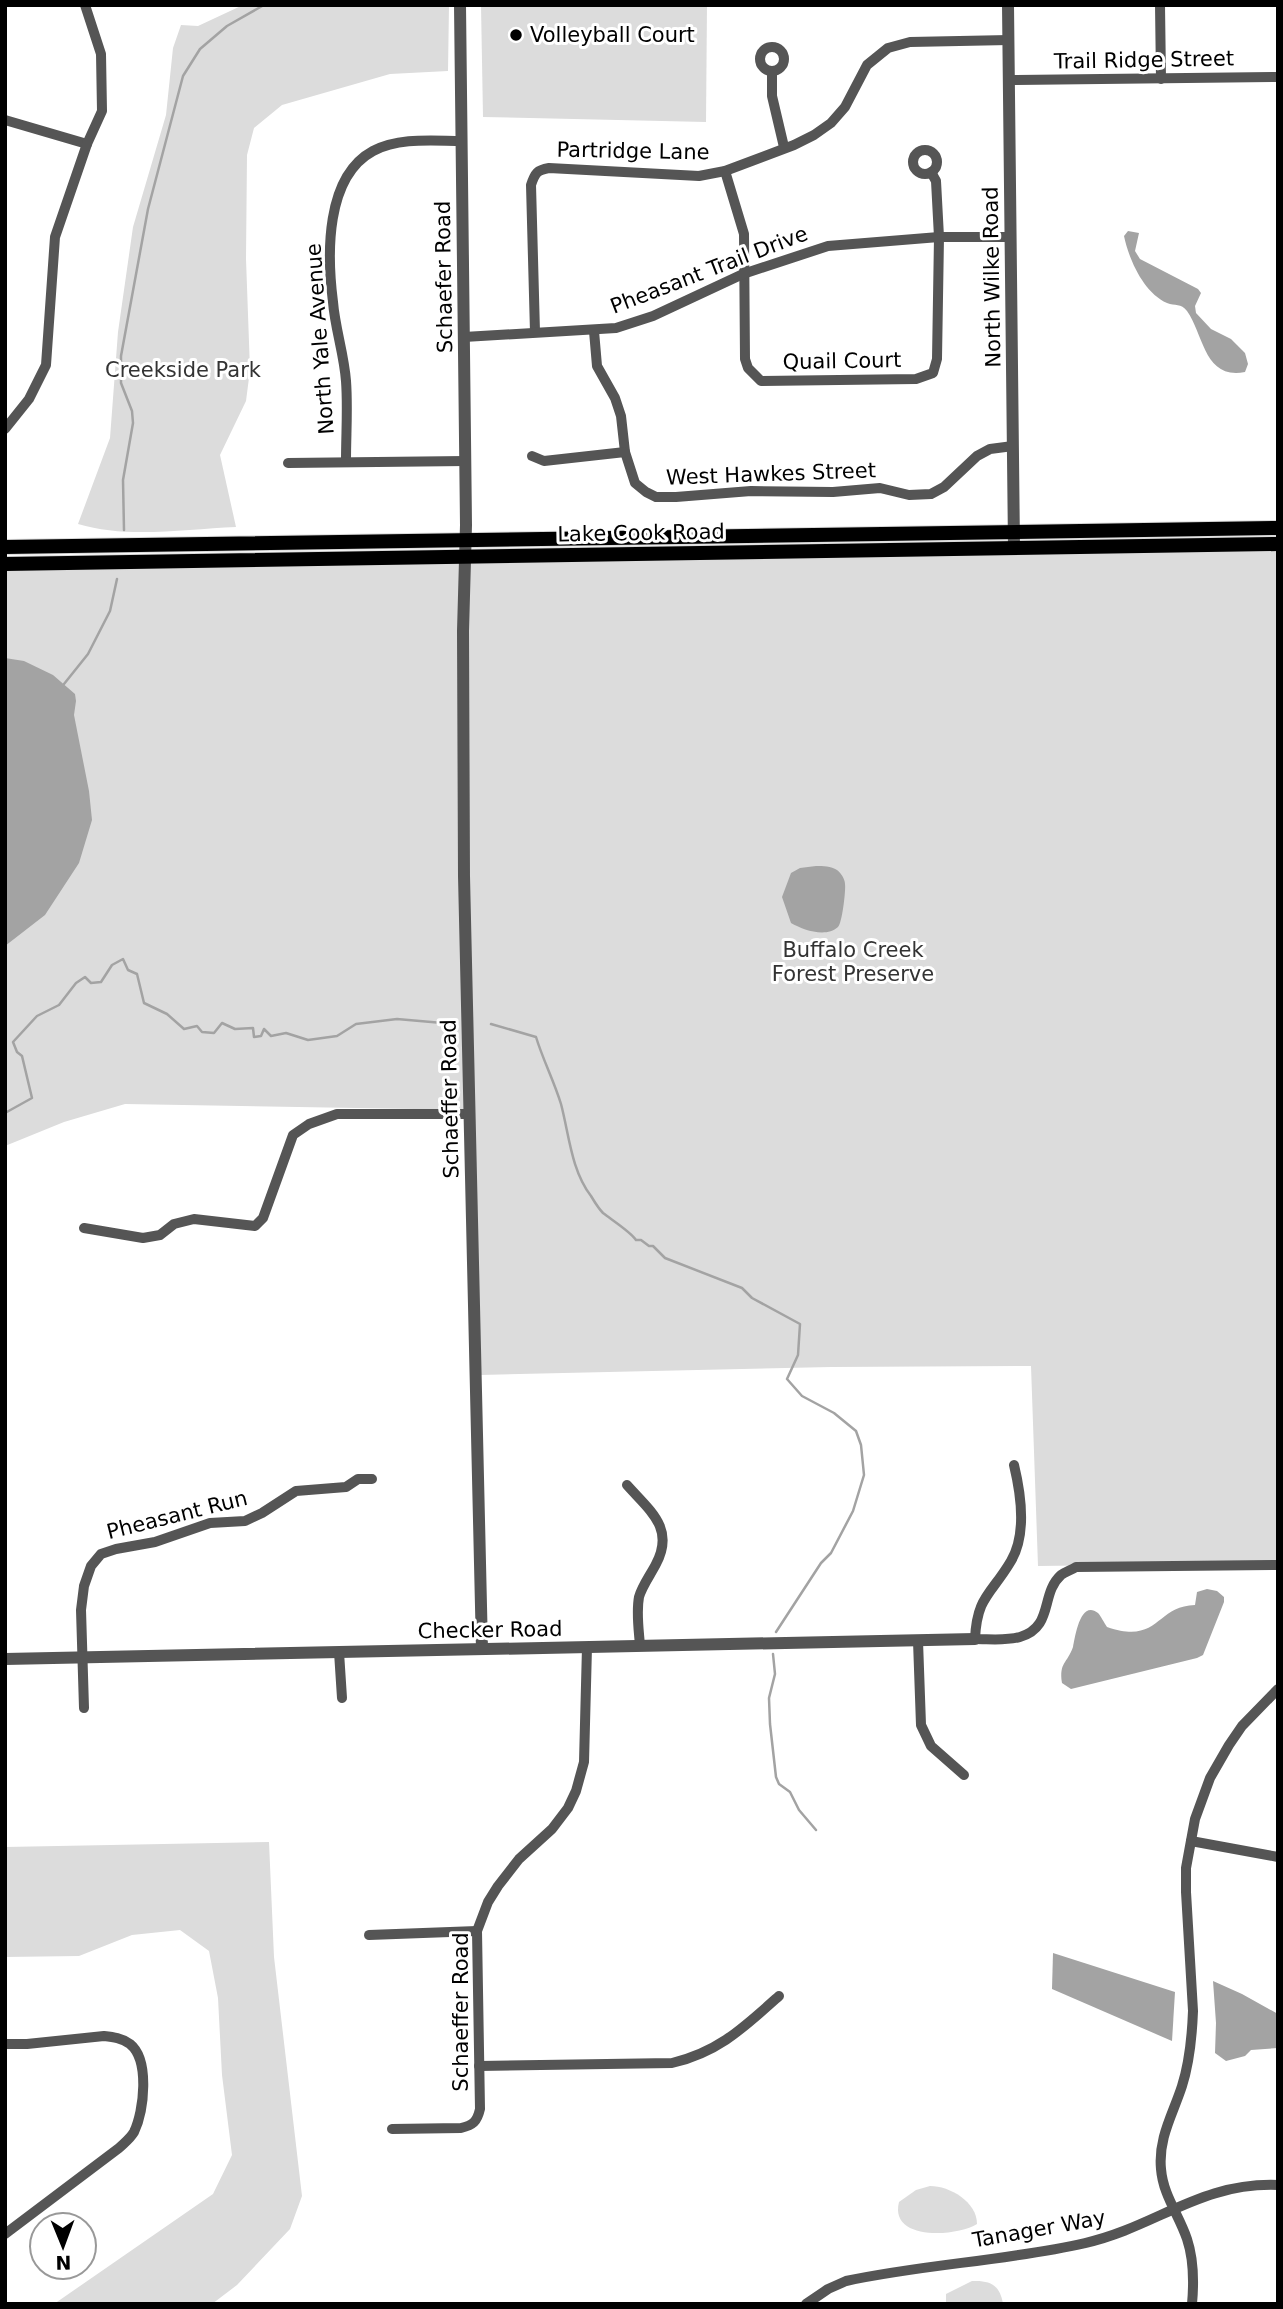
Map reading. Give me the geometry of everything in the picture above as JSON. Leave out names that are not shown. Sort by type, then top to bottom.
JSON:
[{"type":"main road","name":"Lake Cook Road","points":[[5,564],[1014,531],[1278,528]]},
{"type":"main road","name":"Lake Cook Road","points":[[5,547],[1014,547],[1278,544]]},
{"type":"street","points":[[5,429],[29,399],[46,365],[55,237],[87,144],[102,111],[101,54],[86,5]]},
{"type":"street","name":"Schaefer Road","points":[[460,5],[466,548]]},
{"type":"street","name":"North Wilke Road","points":[[1008,5],[1014,547]]},
{"type":"street","points":[[1160,5],[1161,79]]},
{"type":"street","name":"Partridge Lane","points":[[535,332],[531,185],[535,173],[540,169],[699,176],[725,171],[794,145],[831,123],[845,107],[867,65],[888,48],[911,42],[1009,40]]},
{"type":"street","points":[[772,71],[772,96],[784,148]]},
{"type":"street","name":"Trail Ridge Street","points":[[1010,80],[1278,77]]},
{"type":"street","points":[[5,120],[87,144]]},
{"type":"street","name":"North Yale Avenue","points":[[346,461],[346,379],[330,275],[331,233],[336,198],[352,167],[373,151],[402,142],[462,141]]},
{"type":"street","points":[[725,171],[744,233],[743,274]]},
{"type":"street","points":[[931,172],[936,181],[939,236]]},
{"type":"street","name":"Pheasant Trail Drive","points":[[464,337],[616,328],[653,316],[743,274],[828,246],[939,236],[1010,237]]},
{"type":"street","name":"Quail Court","points":[[743,274],[746,359],[753,374],[761,381],[916,379],[933,373],[937,359],[939,236]]},
{"type":"street","name":"West Hawkes Street","points":[[594,331],[597,366],[621,415],[625,452],[635,483],[656,497],[751,491],[833,492],[880,488],[909,495],[931,494],[944,487],[977,456],[990,449],[1013,446]]},
{"type":"street","points":[[532,456],[544,461],[625,452]]},
{"type":"street","points":[[288,463],[466,461]]},
{"type":"street","name":"Schaeffer Road","points":[[466,548],[463,631],[464,876],[482,1649]]},
{"type":"street","points":[[84,1228],[143,1238],[159,1235],[174,1224],[194,1219],[255,1227],[263,1218],[293,1135],[309,1124],[337,1114],[469,1114]]},
{"type":"street","points":[[1014,1465],[1019,1486],[1019,1542],[1010,1562],[980,1605],[975,1639],[1010,1639],[1030,1633],[1042,1622],[1052,1589],[1059,1577],[1076,1567],[1278,1565]]},
{"type":"street","name":"Pheasant Run","points":[[84,1708],[80,1609],[91,1566],[101,1554],[155,1542],[210,1523],[244,1521],[296,1491],[346,1487],[358,1479],[372,1479]]},
{"type":"street","points":[[627,1485],[653,1514],[663,1529],[664,1538],[658,1560],[639,1597],[640,1646]]},
{"type":"street","name":"Checker Road","points":[[5,1659],[975,1639]]},
{"type":"street","points":[[918,1641],[921,1725],[931,1746],[964,1775]]},
{"type":"street","name":"Schaeffer Road","points":[[392,2129],[461,2128],[470,2126],[478,2118],[477,1931],[488,1902],[498,1886],[519,1859],[552,1829],[568,1808],[576,1791],[584,1762],[587,1647]]},
{"type":"street","points":[[339,1652],[342,1698]]},
{"type":"street","points":[[1192,2304],[1192,2257],[1165,2190],[1161,2154],[1163,2137],[1182,2088],[1192,2035],[1186,1868],[1195,1819],[1208,1784],[1228,1745],[1242,1726],[1278,1689]]},
{"type":"street","points":[[1191,1841],[1278,1857]]},
{"type":"street","points":[[369,1934],[477,1931]]},
{"type":"street","points":[[479,2066],[672,2063],[687,2060],[730,2039],[779,1996]]},
{"type":"street","points":[[5,2044],[114,2037],[131,2045],[137,2052],[143,2080],[141,2110],[129,2139],[5,2234]]},
{"type":"street","name":"Tanager Way","points":[[806,2304],[846,2281],[1084,2244],[1134,2229],[1174,2208],[1227,2189],[1248,2185],[1278,2185]]},
{"type":"green space","name":"Creekside Park","points":[[243,5],[449,5],[448,71],[390,74],[282,105],[254,128],[247,155],[246,259],[250,370],[246,401],[220,455],[236,527],[136,532],[97,529],[78,524],[110,438],[118,332],[133,227],[166,115],[173,48],[181,25],[198,26]]},
{"type":"green space","points":[[481,5],[707,5],[706,122],[483,117]]},
{"type":"green space","name":"Buffalo Creek Forest Preserve","points":[[1278,551],[1278,1563],[1038,1566],[1031,1366],[831,1367],[480,1375],[474,1110],[125,1104],[64,1122],[5,1146],[5,571]]},
{"type":"green space","points":[[269,1842],[274,1957],[302,2196],[290,2229],[237,2285],[212,2304],[54,2304],[87,2281],[98,2281],[98,2274],[213,2194],[232,2155],[222,2075],[218,1998],[209,1951],[180,1930],[132,1935],[79,1956],[5,1957],[5,1847]]},
{"type":"green space","points":[[930,2186],[946,2189],[961,2197],[972,2209],[977,2224],[955,2232],[940,2233],[914,2230],[904,2224],[899,2215],[899,2202],[916,2190]]},
{"type":"green space","points":[[972,2281],[993,2285],[997,2288],[1003,2304],[946,2304],[946,2294]]},
{"type":"shaded area","points":[[1128,231],[1139,233],[1135,251],[1140,259],[1198,289],[1201,293],[1195,306],[1196,313],[1211,329],[1231,339],[1245,353],[1248,364],[1245,372],[1231,373],[1213,363],[1185,308],[1167,303],[1151,292],[1139,275],[1126,245],[1124,236]]},
{"type":"shaded area","points":[[5,658],[24,661],[53,675],[75,694],[74,715],[92,820],[79,863],[45,915],[5,946]]},
{"type":"shaded area","points":[[816,866],[835,869],[845,882],[839,925],[827,932],[808,930],[791,923],[782,897],[791,873],[800,868]]},
{"type":"shaded area","points":[[1207,1589],[1217,1591],[1224,1597],[1224,1602],[1203,1655],[1071,1689],[1062,1683],[1063,1667],[1071,1653],[1080,1621],[1087,1611],[1098,1613],[1107,1627],[1137,1631],[1148,1628],[1172,1611],[1195,1605],[1197,1592]]},
{"type":"shaded area","points":[[1053,1953],[1175,1992],[1172,2041],[1052,1989]]},
{"type":"shaded area","points":[[1213,1981],[1278,2014],[1278,2048],[1251,2050],[1245,2056],[1226,2061],[1215,2053]]},
{"type":"waterway","points":[[124,530],[123,480],[133,423],[132,411],[121,383],[121,356],[148,209],[183,76],[200,49],[227,26],[264,5]]},
{"type":"waterway","points":[[64,684],[88,654],[110,611],[117,579]]},
{"type":"waterway","points":[[5,1113],[32,1098],[22,1056],[13,1042],[37,1016],[59,1005],[76,983],[85,977],[91,983],[101,982],[112,965],[123,959],[128,970],[137,974],[144,1003],[167,1014],[184,1029],[197,1026],[202,1032],[214,1033],[222,1023],[235,1029],[253,1028],[254,1037],[261,1036],[264,1029],[271,1036],[286,1033],[308,1040],[337,1036],[356,1024],[397,1019],[454,1024]]},
{"type":"waterway","points":[[491,1024],[536,1037],[561,1104],[579,1175],[601,1211],[636,1240],[653,1246],[665,1258],[742,1288],[752,1298],[800,1324],[798,1355],[787,1379],[802,1396],[834,1413],[856,1431],[861,1445],[864,1475],[853,1511],[831,1553],[821,1563],[776,1632]]},
{"type":"waterway","points":[[773,1654],[775,1674],[769,1698],[776,1777],[779,1784],[790,1792],[799,1810],[816,1830]]},
{"type":"place","name":"Volleyball Court","points":[[516,35]]}]
